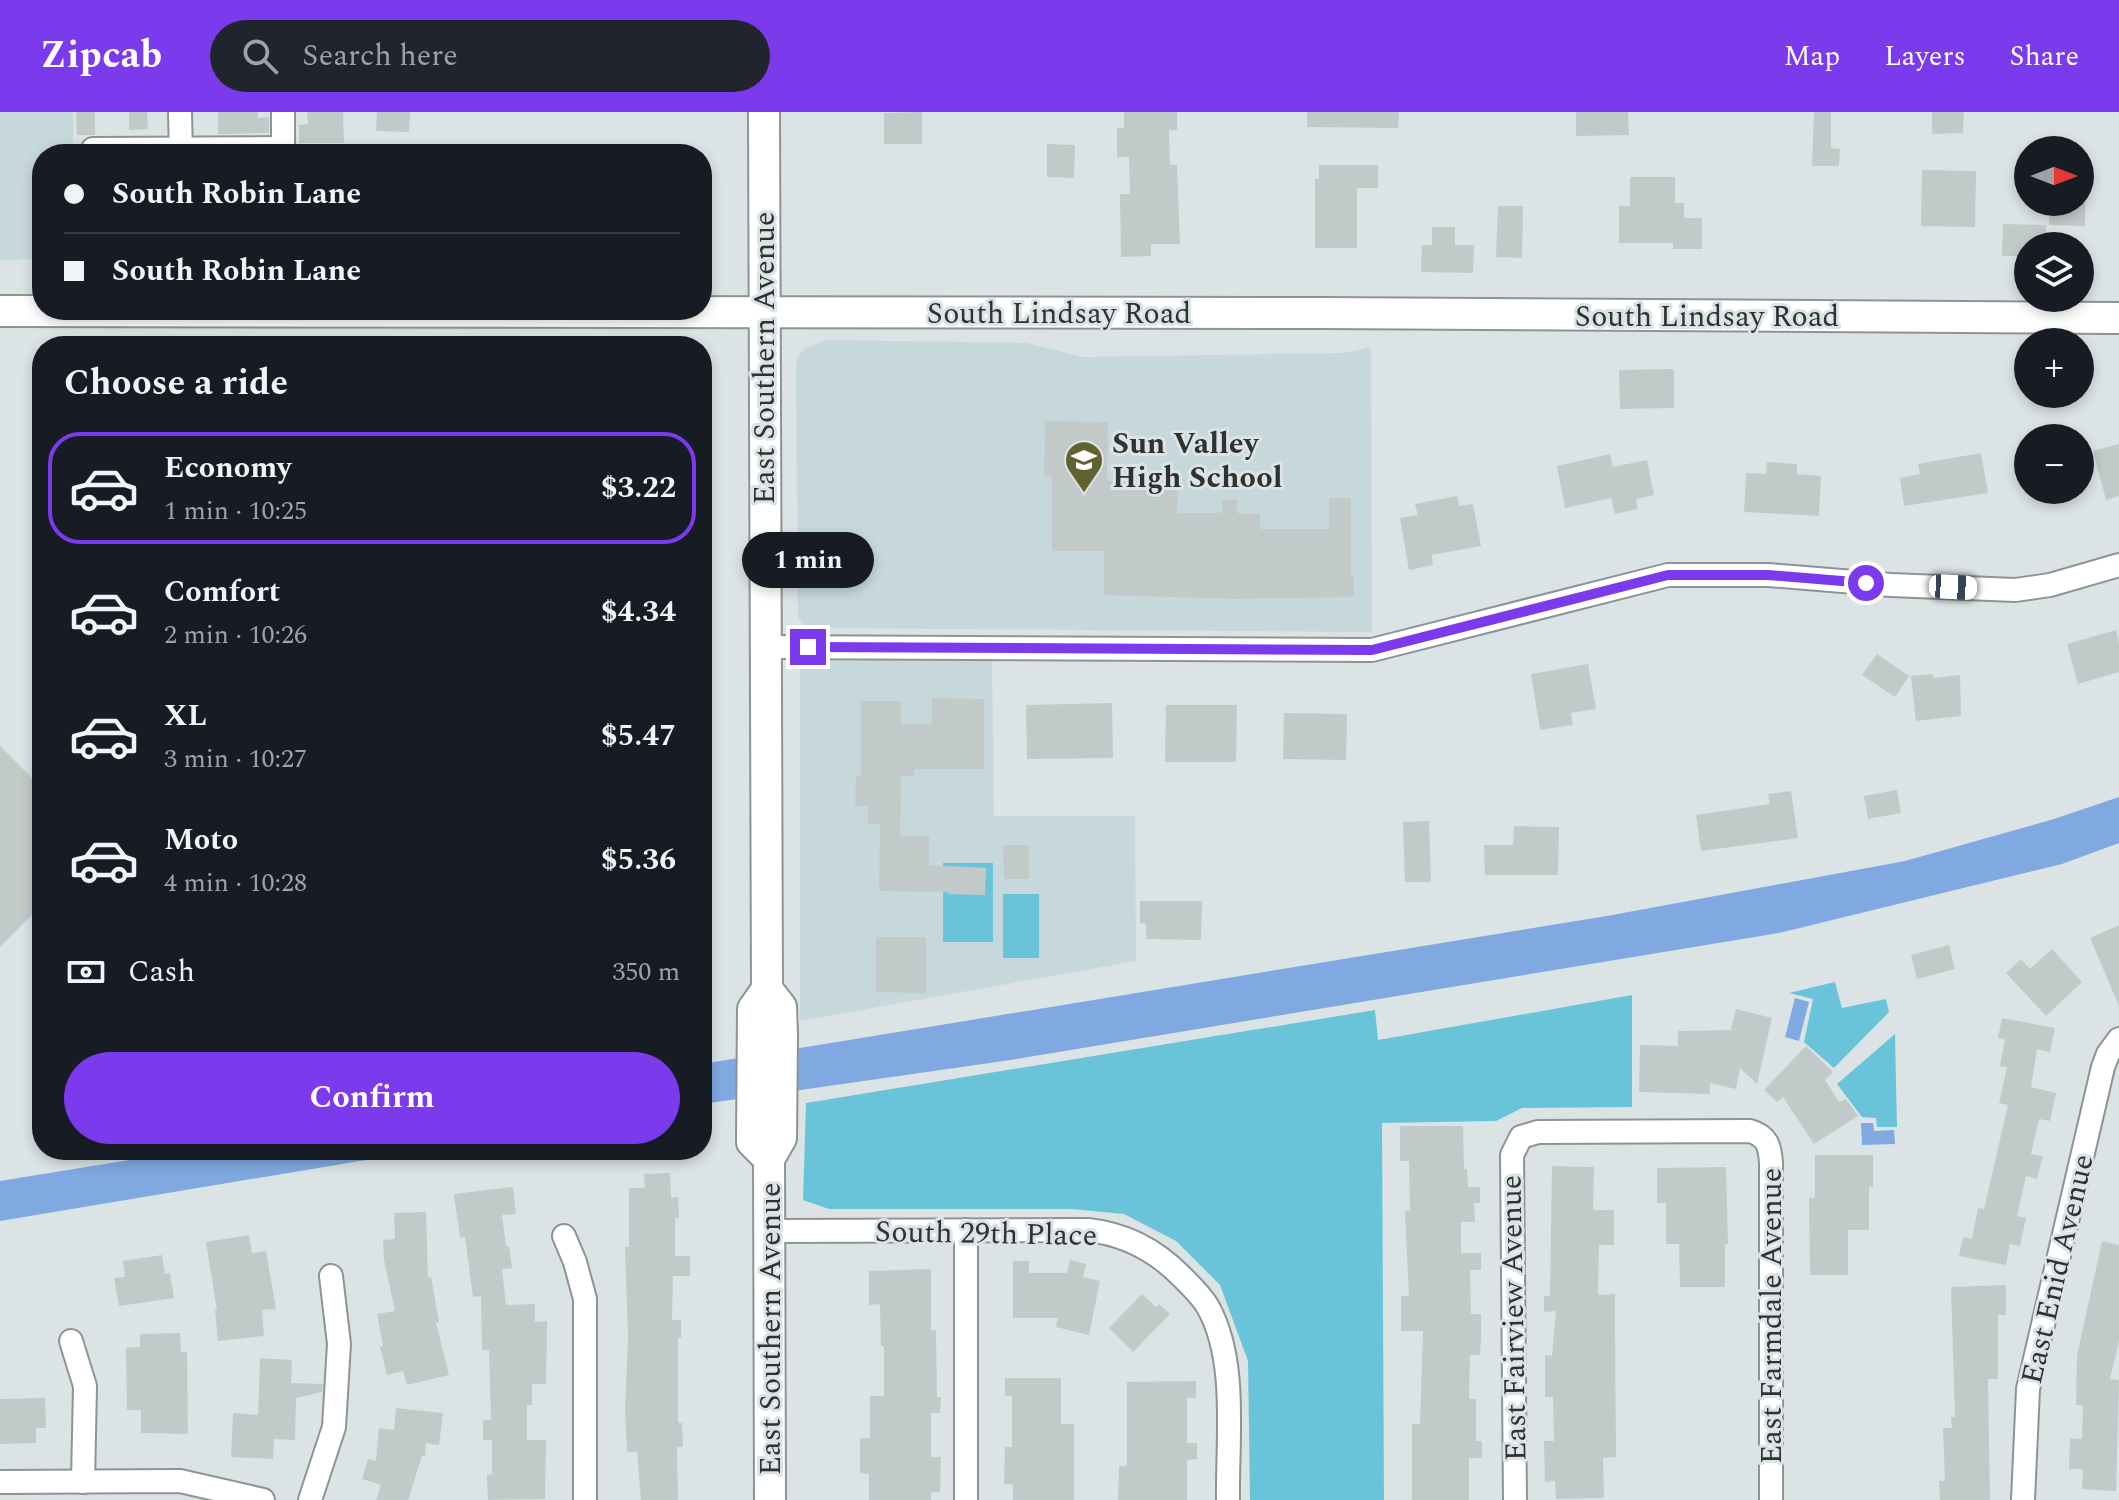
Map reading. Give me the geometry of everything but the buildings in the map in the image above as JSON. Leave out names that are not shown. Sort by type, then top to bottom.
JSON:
[{"type":"main road","name":"East Southern Avenue","points":[[764,112],[767,989],[781,1007],[768,1047],[767,1096],[781,1138],[769,1159],[770,1500]]},
{"type":"main road","name":"South Lindsay Road","points":[[0,311],[32,311]]},
{"type":"main road","name":"South Lindsay Road","points":[[712,314],[1323,313],[2119,318]]},
{"type":"street","points":[[180,112],[180,144]]},
{"type":"street","points":[[283,112],[283,144]]},
{"type":"street","points":[[764,647],[1372,650],[1668,575],[1768,575],[1891,585],[2015,590],[2050,585],[2119,565]]},
{"type":"street","name":"East Enid Avenue","points":[[2023,1500],[2028,1389],[2103,1067],[2117,1041]]},
{"type":"street","name":"East Farmdale Avenue","points":[[1521,1137],[1529,1133],[1553,1132],[1750,1131],[1761,1134],[1767,1142],[1771,1163],[1771,1500]]},
{"type":"street","name":"East Fairview Avenue","points":[[1515,1500],[1512,1155],[1521,1137]]},
{"type":"street","points":[[966,1230],[966,1500]]},
{"type":"street","name":"South 29th Place","points":[[769,1231],[1088,1230],[1121,1236],[1151,1250],[1188,1283],[1207,1306],[1225,1355],[1228,1500]]},
{"type":"street","points":[[564,1236],[585,1299],[585,1500]]},
{"type":"street","points":[[310,1500],[334,1427],[339,1344],[331,1276]]},
{"type":"street","points":[[71,1341],[85,1386],[83,1482]]},
{"type":"street","points":[[0,1482],[180,1481],[263,1500]]},
{"type":"shaded area","points":[[0,112],[73,112],[73,144],[32,144],[32,259],[0,260]]},
{"type":"shaded area","name":"Sun Valley High School","points":[[825,340],[1027,343],[1083,357],[1343,353],[1371,347],[1372,632],[807,628],[798,617],[796,370],[797,358],[804,349]]},
{"type":"shaded area","points":[[816,660],[992,661],[994,816],[1135,816],[1136,961],[800,1021],[800,671],[802,665]]},
{"type":"shaded area","points":[[2119,797],[2119,843],[2062,864],[1779,933],[1004,1061],[712,1103],[712,1062],[1607,916],[1905,861],[2054,819]]},
{"type":"shaded area","points":[[943,863],[993,863],[993,942],[943,942]]},
{"type":"shaded area","points":[[1003,894],[1039,894],[1039,958],[1003,958]]},
{"type":"shaded area","points":[[1835,982],[1842,1008],[1886,999],[1889,1012],[1834,1068],[1804,1042],[1813,999],[1789,993]]},
{"type":"shaded area","points":[[1632,995],[1632,1107],[1522,1108],[1496,1121],[1382,1123],[1384,1500],[1250,1500],[1248,1361],[1220,1285],[1176,1241],[1124,1214],[1072,1209],[829,1209],[803,1200],[806,1103],[1375,1010],[1378,1040]]},
{"type":"shaded area","points":[[1795,998],[1809,1002],[1799,1041],[1785,1037]]},
{"type":"shaded area","points":[[1895,1034],[1897,1127],[1877,1127],[1876,1118],[1862,1117],[1837,1084]]},
{"type":"shaded area","points":[[1861,1123],[1873,1123],[1874,1131],[1894,1130],[1895,1144],[1862,1145]]},
{"type":"shaded area","points":[[129,1160],[366,1160],[0,1221],[0,1181]]},
{"type":"place","name":"Sun Valley High School","points":[[1084,494]]},
{"type":"route","points":[[808,647],[1372,650],[1668,575],[1768,575],[1866,583]]}]
